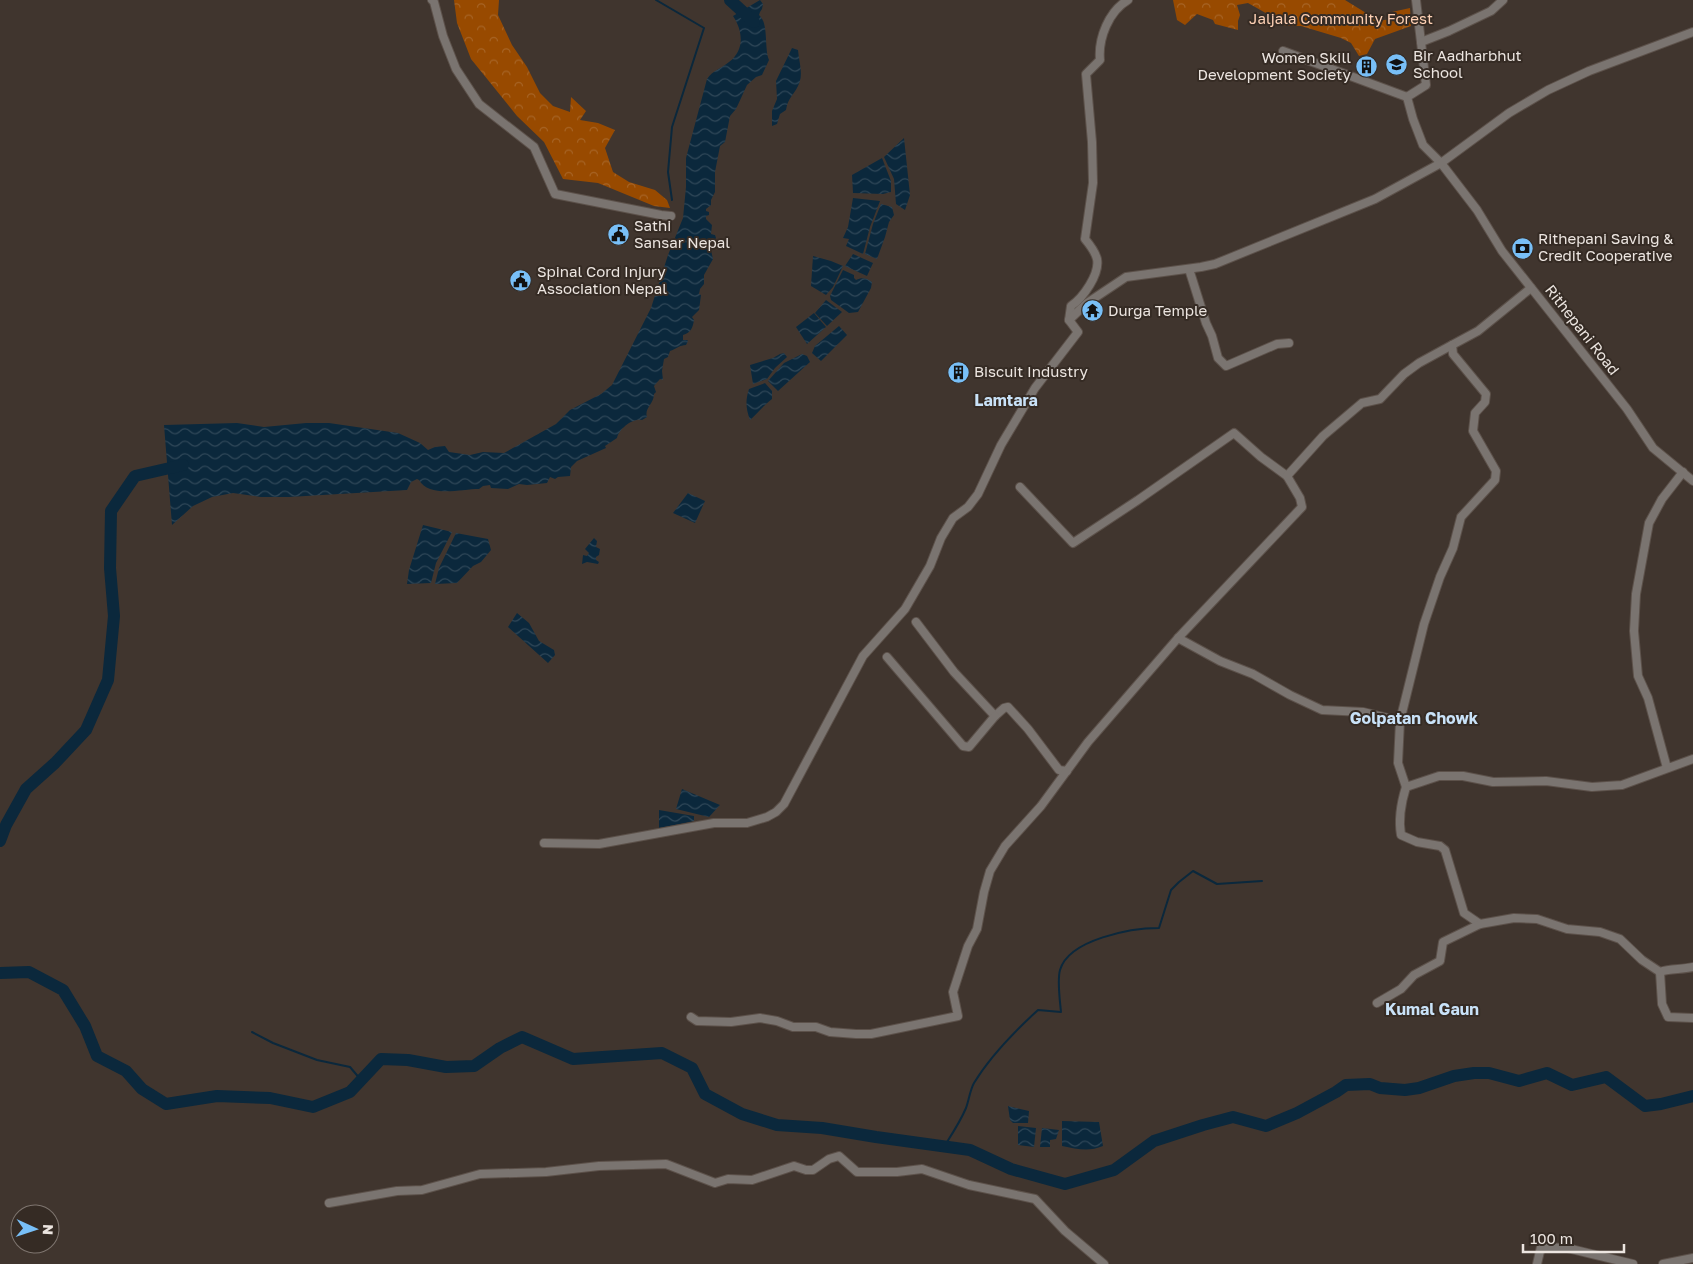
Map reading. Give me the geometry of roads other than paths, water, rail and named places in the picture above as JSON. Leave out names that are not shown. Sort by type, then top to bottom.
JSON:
[{"type":"street","points":[[432,0],[456,70],[480,104],[534,147],[554,194],[671,216]]},
{"type":"street","points":[[544,843],[599,844],[714,823],[748,823],[767,817],[784,804],[863,656],[905,610],[930,566],[941,538],[953,518],[968,507],[978,494],[1001,445],[1035,388],[1078,332],[1069,320],[1071,306],[1080,300],[1093,280],[1098,262],[1094,251],[1085,239],[1093,183],[1092,142],[1086,74],[1100,60],[1101,37],[1114,11],[1128,0]]},
{"type":"street","points":[[1283,51],[1407,97],[1426,85],[1416,0]]},
{"type":"street","points":[[1420,42],[1449,31],[1491,11],[1503,0]]},
{"type":"street","points":[[1069,320],[1087,303],[1126,277],[1215,264],[1375,199],[1440,162],[1509,113],[1548,90],[1589,71],[1693,32]]},
{"type":"street","name":"Rithepani Road","points":[[1407,97],[1423,145],[1440,162],[1478,210],[1502,251],[1627,409],[1653,448],[1693,481]]},
{"type":"street","points":[[1189,269],[1218,358],[1226,366],[1277,344],[1289,343]]},
{"type":"street","points":[[1287,476],[1323,436],[1362,404],[1380,399],[1418,362],[1478,331],[1531,288]]},
{"type":"street","points":[[1452,345],[1453,354],[1486,394],[1485,402],[1475,413],[1473,431],[1496,472],[1495,480],[1461,517],[1453,548],[1440,577],[1424,624],[1400,721],[1398,762],[1406,786],[1398,822],[1401,835],[1417,842],[1440,846],[1445,850],[1464,913],[1480,924]]},
{"type":"street","points":[[691,1017],[697,1021],[731,1022],[760,1018],[793,1027],[816,1027],[830,1032],[871,1034],[958,1016],[953,992],[968,946],[977,929],[990,871],[1004,846],[1041,806],[1088,742],[1178,638],[1302,507],[1300,498],[1287,476],[1261,457],[1234,433],[1073,543],[1020,487]]},
{"type":"street","points":[[1666,768],[1648,698],[1638,676],[1634,631],[1636,594],[1648,523],[1662,499],[1683,472]]},
{"type":"street","points":[[916,622],[954,672],[994,716]]},
{"type":"street","points":[[1178,638],[1220,661],[1253,674],[1290,695],[1322,710],[1363,712],[1400,721]]},
{"type":"street","points":[[887,657],[963,746],[969,748],[994,716],[1008,707],[1028,729],[1059,770],[1066,772]]},
{"type":"street","points":[[1406,786],[1439,776],[1463,776],[1493,782],[1546,780],[1592,787],[1622,785],[1693,759]]},
{"type":"street","points":[[1377,1003],[1401,989],[1414,975],[1440,961],[1443,942],[1480,924],[1514,918],[1537,919],[1567,929],[1600,932],[1620,939],[1642,960],[1660,972]]},
{"type":"street","points":[[1660,972],[1670,968],[1682,970],[1693,967]]},
{"type":"street","points":[[1660,972],[1662,1004],[1668,1017],[1693,1018]]},
{"type":"street","points":[[329,1203],[397,1191],[422,1190],[480,1174],[546,1172],[599,1166],[666,1164],[715,1183],[728,1179],[752,1180],[794,1166],[813,1170],[829,1159],[839,1156],[857,1172],[897,1172],[922,1169],[969,1185],[1034,1199],[1065,1231],[1104,1264]]},
{"type":"street","points":[[1537,1264],[1541,1246],[1567,1248],[1633,1264]]},
{"type":"street","points":[[1662,1264],[1693,1258]]},
{"type":"water","points":[[760,0],[763,4],[759,15],[764,24],[769,60],[762,75],[756,77],[747,85],[736,109],[730,116],[725,142],[720,146],[715,172],[715,192],[711,205],[706,209],[709,215],[706,216],[706,219],[712,225],[711,234],[715,235],[716,238],[710,246],[713,259],[704,275],[704,284],[700,289],[699,310],[692,317],[694,320],[691,329],[683,335],[683,340],[688,341],[686,345],[670,351],[668,357],[664,359],[663,380],[660,379],[654,386],[656,392],[647,411],[647,417],[626,425],[620,431],[617,438],[605,446],[606,448],[577,461],[571,467],[570,476],[555,479],[550,477],[547,483],[519,484],[508,489],[491,488],[490,485],[479,489],[438,491],[424,486],[417,479],[411,482],[407,490],[289,497],[261,497],[233,493],[212,497],[193,506],[172,525],[164,425],[237,423],[264,427],[329,423],[398,433],[420,443],[428,450],[445,446],[449,452],[470,455],[483,452],[504,453],[556,424],[570,410],[601,394],[612,385],[651,308],[668,255],[683,218],[686,158],[707,79],[729,62],[738,52],[741,40],[739,28],[733,16]]},
{"type":"water","points":[[792,48],[798,50],[801,73],[800,82],[789,100],[786,110],[780,114],[777,124],[772,126],[772,111],[777,99],[776,81]]},
{"type":"water","points":[[904,138],[910,195],[905,210],[896,204],[894,179],[884,157]]},
{"type":"water","points":[[882,158],[891,181],[891,192],[883,194],[853,193],[852,175]]},
{"type":"water","points":[[853,198],[880,201],[870,227],[863,254],[846,246],[849,239],[843,238],[848,227]]},
{"type":"water","points":[[881,204],[892,207],[894,215],[889,222],[877,259],[865,254],[873,224]]},
{"type":"water","points":[[853,254],[873,263],[867,276],[845,266]]},
{"type":"water","points":[[813,256],[843,266],[833,287],[826,295],[811,286]]},
{"type":"water","points":[[843,270],[854,275],[856,280],[864,278],[872,282],[871,288],[858,312],[849,313],[831,300],[830,296]]},
{"type":"water","points":[[826,300],[842,312],[827,326],[815,313]]},
{"type":"water","points":[[814,313],[826,327],[807,344],[796,327]]},
{"type":"water","points":[[839,326],[847,335],[821,361],[812,353],[815,346]]},
{"type":"water","points":[[784,353],[787,357],[767,379],[753,384],[750,365]]},
{"type":"water","points":[[802,354],[807,356],[810,362],[778,391],[768,381],[784,363]]},
{"type":"water","points":[[765,383],[772,391],[772,399],[750,420],[746,405],[749,389]]},
{"type":"water","points":[[688,493],[705,501],[695,523],[673,513]]},
{"type":"water","points":[[423,525],[452,532],[436,563],[431,583],[407,584],[409,570]]},
{"type":"water","points":[[456,533],[488,539],[491,550],[481,562],[473,566],[457,583],[435,584],[439,568]]},
{"type":"water","points":[[594,538],[597,541],[596,547],[600,549],[599,555],[596,557],[596,560],[599,562],[598,564],[587,562],[582,564],[583,555],[587,556],[589,553],[585,549]]},
{"type":"water","points":[[517,613],[529,623],[539,641],[554,650],[555,655],[548,663],[508,627]]},
{"type":"water","points":[[682,789],[720,805],[709,817],[676,809]]},
{"type":"water","points":[[659,810],[694,816],[694,821],[659,828]]},
{"type":"water","points":[[1008,1106],[1029,1111],[1028,1123],[1013,1123],[1010,1120]]},
{"type":"water","points":[[1062,1121],[1099,1122],[1103,1146],[1078,1149],[1062,1146]]},
{"type":"water","points":[[1018,1126],[1036,1128],[1034,1147],[1018,1145]]},
{"type":"water","points":[[1042,1128],[1059,1130],[1056,1139],[1050,1140],[1050,1147],[1040,1147]]},
{"type":"waterway","points":[[656,0],[704,28],[672,127],[668,172],[672,200]]},
{"type":"waterway","points":[[730,0],[754,22]]},
{"type":"waterway","points":[[0,841],[6,825],[26,789],[55,763],[86,730],[108,680],[114,616],[110,568],[111,511],[135,476],[183,465]]},
{"type":"waterway","points":[[928,1145],[947,1142],[964,1112],[974,1083],[996,1053],[1021,1026],[1038,1010],[1061,1012],[1060,970],[1066,959],[1075,950],[1103,937],[1118,933],[1159,928],[1171,890],[1193,871],[1217,884],[1262,881]]},
{"type":"waterway","points":[[0,973],[29,972],[63,990],[85,1026],[97,1056],[126,1071],[142,1089],[166,1104],[217,1096],[270,1098],[313,1107],[350,1092],[381,1059],[408,1060],[446,1067],[474,1066],[500,1048],[522,1037],[573,1059],[662,1053],[692,1068],[705,1094],[742,1114],[777,1125],[822,1128],[970,1150],[1011,1169],[1065,1184],[1114,1170],[1154,1141],[1203,1125],[1233,1117],[1266,1126],[1297,1113],[1346,1085],[1370,1084],[1380,1088],[1405,1090],[1419,1088],[1454,1076],[1474,1073],[1489,1073],[1519,1081],[1547,1073],[1572,1085],[1606,1077],[1645,1106],[1693,1096]]},
{"type":"waterway","points":[[252,1032],[273,1043],[317,1060],[350,1067],[361,1080]]},
{"type":"place","name":"Bir Aadharbhut School","points":[[1397,65]]},
{"type":"place","name":"Women Skill Development Society","points":[[1367,67]]},
{"type":"place","name":"Sathi Sansar Nepal","points":[[618,235]]},
{"type":"place","name":"Rithepani Saving & Credit Cooperative","points":[[1522,248]]},
{"type":"place","name":"Spinal Cord Injury Association Nepal","points":[[521,281]]},
{"type":"place","name":"Durga Temple","points":[[1092,311]]},
{"type":"place","name":"Biscuit Industry","points":[[958,372]]},
{"type":"district","name":"Lamtara","points":[[1006,400]]},
{"type":"district","name":"Golpatan Chowk","points":[[1414,718]]},
{"type":"district","name":"Kumal Gaun","points":[[1432,1009]]},
{"type":"park label","name":"Jaljala Community Forest","points":[[1341,19]]}]
